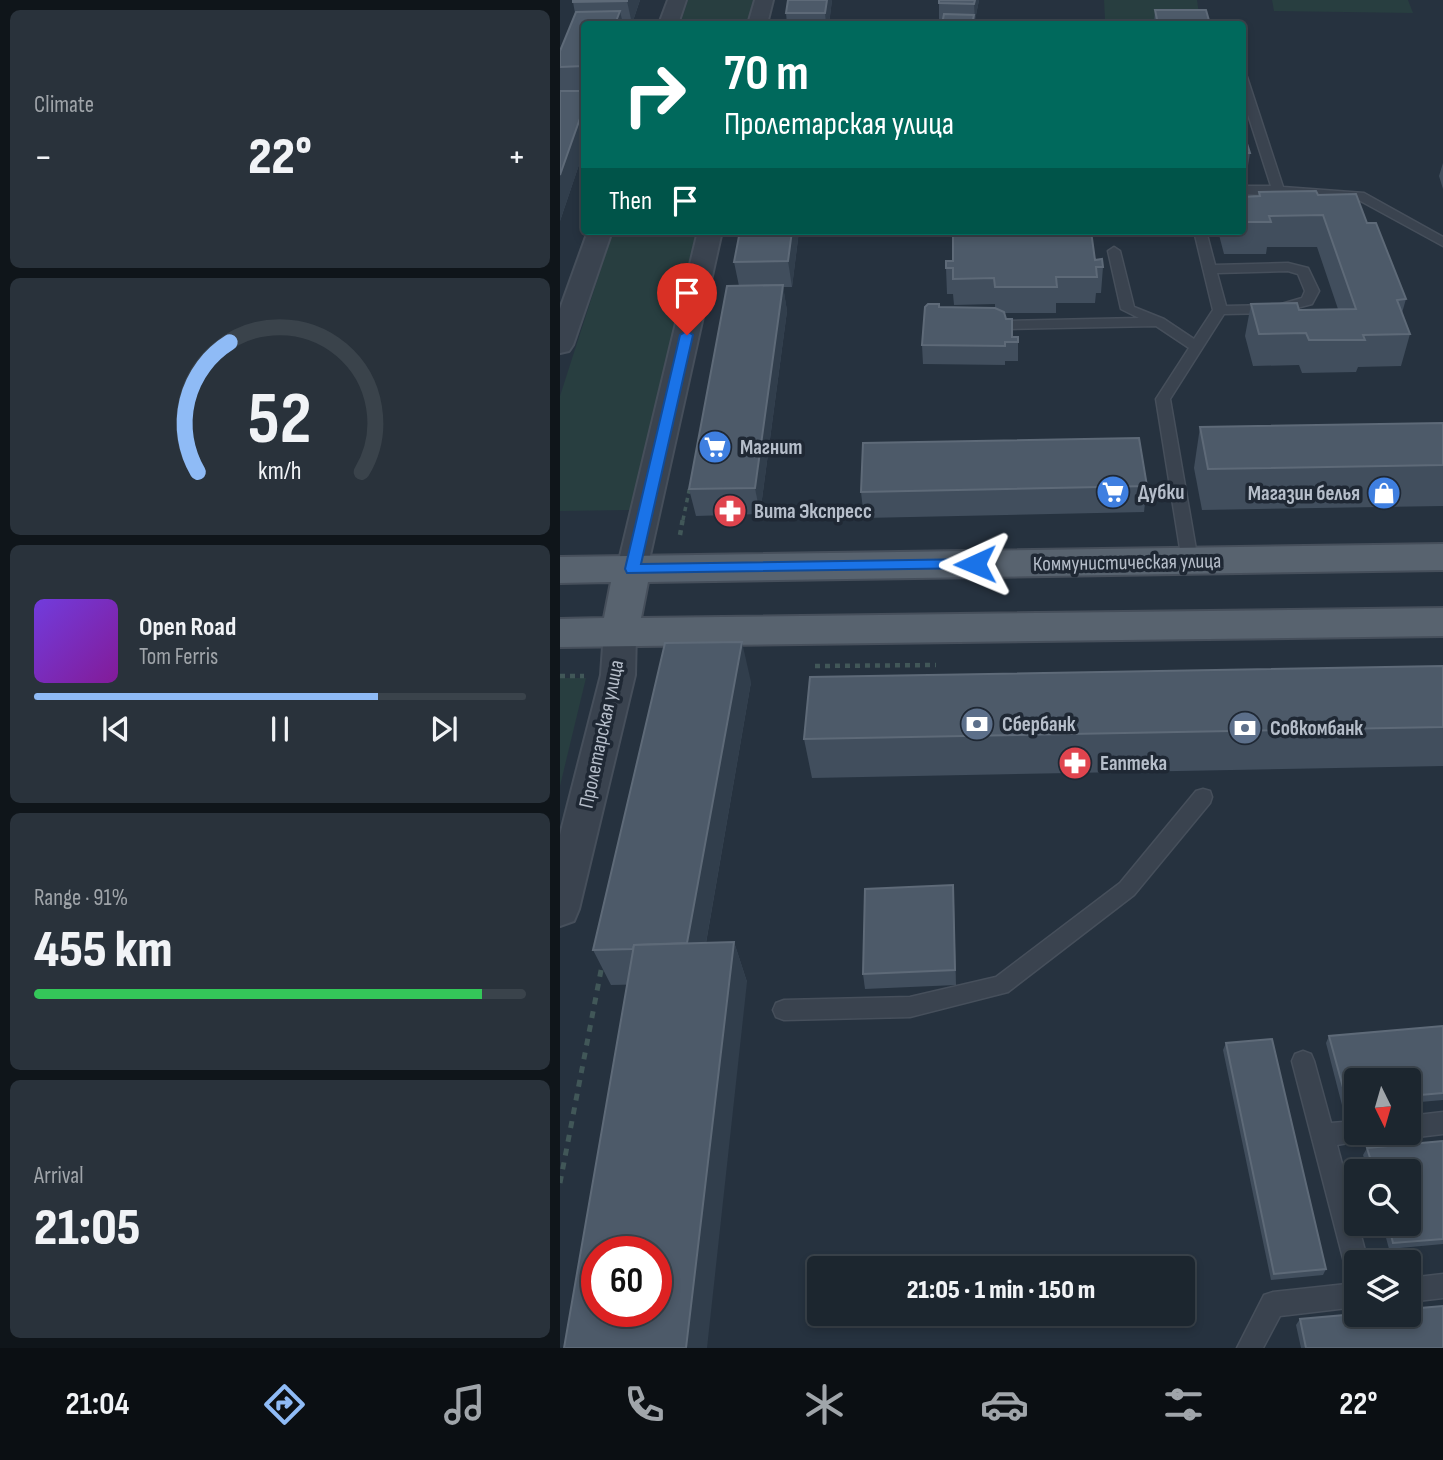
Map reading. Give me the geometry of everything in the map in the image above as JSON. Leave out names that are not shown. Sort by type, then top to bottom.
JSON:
[{"type":"main road","name":"Коммунистическая улица","points":[[560,570],[1443,557]]},
{"type":"main road","name":"Пролетарская улица","points":[[620,632],[632,569]]},
{"type":"main road","points":[[560,633],[1443,622]]},
{"type":"street","points":[[670,21],[677,0]]},
{"type":"street","points":[[759,21],[764,0]]},
{"type":"street","points":[[560,345],[599,235]]},
{"type":"street","name":"Пролетарская улица","points":[[632,569],[709,235]]},
{"type":"street","name":"Пролетарская улица","points":[[560,909],[618,675],[620,632]]},
{"type":"lane","points":[[1246,90],[1278,190]]},
{"type":"lane","points":[[1246,190],[1360,196],[1443,242]]},
{"type":"lane","points":[[1190,561],[1163,399],[1220,310],[1201,235]]},
{"type":"lane","points":[[1114,251],[1128,309],[1159,321],[1195,346]]},
{"type":"lane","points":[[1210,269],[1287,267],[1303,271],[1312,291],[1307,301],[1293,307],[1220,310]]},
{"type":"lane","points":[[1008,325],[1159,321]]},
{"type":"lane","points":[[784,1010],[910,1007],[1001,985],[1126,889],[1203,797]]},
{"type":"lane","points":[[1303,1061],[1353,1250]]},
{"type":"lane","points":[[1421,1126],[1443,1123]]},
{"type":"lane","points":[[1323,1135],[1344,1133]]},
{"type":"lane","points":[[1421,1289],[1443,1286]]},
{"type":"lane","points":[[1250,1348],[1273,1304],[1344,1296]]},
{"type":"path","points":[[560,1183],[605,950]]},
{"type":"green space","points":[[688,0],[755,0],[750,21],[681,21]]},
{"type":"green space","points":[[1104,0],[1197,0],[1200,21],[1105,20]]},
{"type":"green space","points":[[1272,0],[1408,0],[1413,13],[1274,11]]},
{"type":"green space","points":[[612,235],[697,235],[630,510],[560,511],[560,396]]},
{"type":"green space","points":[[560,678],[586,678],[560,786]]},
{"type":"building","points":[[627,0],[627,1],[573,2]]},
{"type":"building","points":[[788,0],[827,0],[825,13],[786,13]]},
{"type":"building","points":[[939,0],[975,0],[974,4],[939,3]]},
{"type":"building","points":[[1155,10],[1206,10],[1209,21],[1157,21]]},
{"type":"building","points":[[620,11],[616,21],[581,21],[581,66],[560,67],[560,51],[576,12]]},
{"type":"building","points":[[944,14],[974,15],[973,21],[943,21]]},
{"type":"building","points":[[560,91],[581,91],[581,116],[560,175]]},
{"type":"building","points":[[1316,191],[1318,195],[1356,194],[1367,223],[1376,223],[1406,299],[1397,300],[1410,334],[1363,335],[1365,340],[1309,340],[1306,333],[1259,334],[1251,304],[1297,303],[1299,310],[1356,309],[1323,215],[1269,216],[1271,222],[1246,222],[1246,197],[1260,196],[1259,192]]},
{"type":"building","points":[[739,235],[791,235],[788,261],[734,262]]},
{"type":"building","points":[[953,235],[1092,235],[1095,260],[1102,259],[1103,267],[1096,267],[1097,277],[1056,277],[1057,287],[995,287],[994,278],[953,279],[953,268],[946,268],[946,261],[953,261]]},
{"type":"building","points":[[783,285],[755,488],[689,489],[727,286]]},
{"type":"building","points":[[928,304],[939,304],[939,307],[995,308],[1004,312],[1006,319],[1012,319],[1012,337],[1018,337],[1018,342],[1005,342],[1005,346],[922,345],[925,307]]},
{"type":"building","points":[[1443,423],[1443,465],[1208,469],[1200,427]]},
{"type":"building","points":[[1139,438],[1147,486],[861,492],[863,443]]},
{"type":"building","points":[[742,642],[687,943],[593,950],[665,643]]},
{"type":"building","points":[[1443,666],[1443,727],[804,739],[810,677]]},
{"type":"building","points":[[953,885],[955,970],[863,974],[865,889]]},
{"type":"building","points":[[734,942],[686,1348],[564,1348],[581,1250],[581,1327],[672,1327],[672,1236],[583,1236],[634,945]]},
{"type":"building","points":[[1443,1026],[1443,1093],[1421,1095],[1421,1068],[1344,1068],[1344,1091],[1329,1036]]},
{"type":"building","points":[[1272,1039],[1326,1269],[1274,1274],[1226,1043]]},
{"type":"building","points":[[1443,1141],[1443,1239],[1393,1243],[1391,1236],[1421,1236],[1421,1159],[1370,1159],[1367,1148]]},
{"type":"building","points":[[1443,1306],[1443,1348],[1306,1348],[1300,1319],[1344,1315],[1344,1327],[1421,1327],[1421,1308]]},
{"type":"place","name":"Магнит","points":[[715,447]]},
{"type":"place","name":"Дубки","points":[[1113,492]]},
{"type":"place","name":"Магазин белья","points":[[1384,493]]},
{"type":"place","name":"Вита Экспресс","points":[[730,511]]},
{"type":"place","name":"Сбербанк","points":[[977,724]]},
{"type":"place","name":"Совкомбанк","points":[[1245,728]]},
{"type":"place","name":"Еаптека","points":[[1075,763]]},
{"type":"route","points":[[687,335],[632,569],[975,564]]}]
